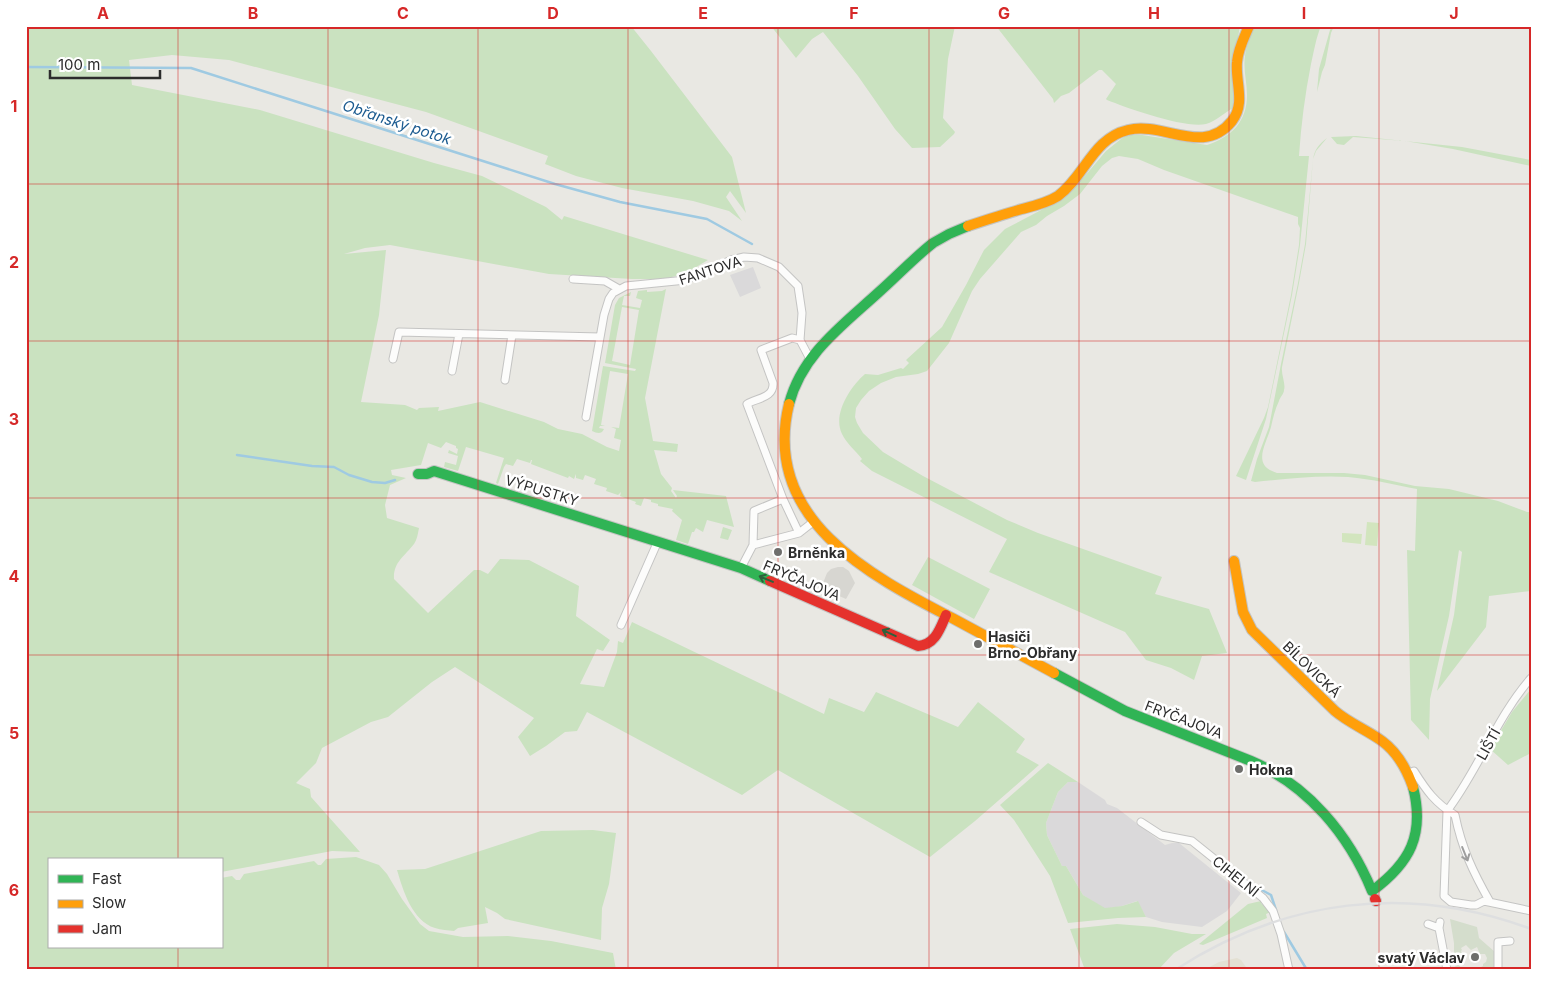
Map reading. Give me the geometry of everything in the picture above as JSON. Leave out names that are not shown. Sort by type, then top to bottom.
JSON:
[{"type":"main road","name":"FRYČAJOVA","points":[[1249,26],[1237,62],[1241,103],[1237,116],[1221,132],[1206,137],[1193,137],[1149,128],[1131,128],[1118,132],[1106,140],[1071,184],[1055,197],[962,228],[937,239],[829,338],[810,359],[797,382],[786,413],[785,447],[790,476],[802,506],[813,522],[834,544],[857,562],[880,578],[946,615],[1124,711],[1248,759],[1288,781],[1317,806],[1339,831],[1367,877],[1374,897]]},
{"type":"main road","name":"VÝPUSTKY","points":[[418,474],[427,474],[434,471],[740,568]]},
{"type":"main road","name":"BÍLOVICKÁ","points":[[1234,561],[1243,612],[1252,630],[1342,718],[1374,735],[1387,745],[1407,774],[1415,791],[1418,806],[1418,823],[1410,849],[1404,861],[1374,897]]},
{"type":"main road","name":"FRYČAJOVA","points":[[740,568],[921,646],[933,640],[946,615]]},
{"type":"street","name":"FANTOVA","points":[[619,289],[626,286],[686,280],[731,260],[758,258],[779,267],[798,286],[802,313],[800,340]]},
{"type":"street","points":[[573,279],[605,281],[619,289],[609,299],[604,315],[586,417]]},
{"type":"street","points":[[393,359],[399,332],[600,337]]},
{"type":"street","points":[[452,371],[459,334]]},
{"type":"street","points":[[505,380],[512,335]]},
{"type":"street","points":[[799,533],[783,499],[747,404],[769,395],[773,387],[761,350],[792,338],[800,340],[810,359]]},
{"type":"street","name":"FRYČAJOVA","points":[[740,568],[752,545],[754,512],[783,499]]},
{"type":"street","name":"FRYČAJOVA","points":[[752,545],[799,533],[813,522]]},
{"type":"street","points":[[621,625],[658,541]]},
{"type":"street","name":"LIŠTÍ","points":[[1447,811],[1462,792],[1496,730],[1519,693],[1531,678]]},
{"type":"street","name":"BÍLOVICKÁ","points":[[1407,774],[1414,771],[1426,792],[1447,811]]},
{"type":"street","points":[[1490,902],[1471,868],[1460,841],[1455,815],[1447,811],[1444,896],[1451,902],[1476,905],[1484,901],[1531,912]]},
{"type":"street","name":"CIHELNÍ","points":[[1141,822],[1161,835],[1192,841],[1263,898],[1273,911],[1281,934],[1289,970]]},
{"type":"street","points":[[1428,924],[1440,925],[1447,970]]},
{"type":"street","points":[[1498,970],[1498,942],[1510,941]]},
{"type":"shaded area","points":[[753,267],[761,288],[740,297],[730,275]]},
{"type":"shaded area","points":[[843,567],[849,571],[855,583],[846,599],[821,588],[827,573],[831,569]]},
{"type":"shaded area","points":[[1068,782],[1078,782],[1105,800],[1107,804],[1117,808],[1165,845],[1179,843],[1241,893],[1227,911],[1202,927],[1162,922],[1146,917],[1137,901],[1105,909],[1083,895],[1066,866],[1062,866],[1047,835],[1046,823],[1058,792]]},
{"type":"shaded area","points":[[1237,958],[1241,960],[1248,970],[1204,970],[1219,962]]},
{"type":"green space","points":[[26,26],[631,26],[732,157],[746,213],[730,191],[726,197],[742,221],[729,211],[693,201],[622,188],[576,176],[545,164],[548,156],[426,112],[229,60],[172,55],[129,60],[132,85],[260,110],[482,176],[546,207],[562,220],[564,216],[708,260],[686,273],[665,279],[632,279],[549,274],[390,245],[365,248],[344,254],[386,250],[379,315],[361,402],[405,405],[417,410],[419,408],[439,407],[438,411],[480,402],[544,422],[558,429],[582,434],[619,451],[621,440],[614,438],[616,429],[611,427],[619,428],[628,374],[610,371],[601,425],[605,426],[600,426],[599,428],[604,429],[600,433],[592,431],[603,366],[635,371],[636,369],[605,363],[615,305],[619,298],[631,292],[630,296],[624,296],[622,305],[640,308],[642,300],[636,298],[638,291],[662,291],[666,289],[645,398],[653,441],[678,444],[677,452],[654,450],[661,474],[672,488],[671,491],[676,498],[677,496],[673,490],[726,496],[734,527],[707,520],[703,532],[696,528],[692,532],[688,544],[676,540],[682,520],[672,511],[673,509],[658,506],[658,504],[651,502],[651,500],[644,498],[641,506],[635,504],[636,502],[620,496],[621,492],[618,495],[606,491],[607,488],[594,484],[596,479],[585,475],[583,480],[576,478],[576,474],[574,479],[569,476],[568,478],[531,464],[532,460],[530,463],[517,459],[513,466],[506,464],[498,484],[496,483],[504,458],[466,447],[458,471],[444,467],[445,462],[456,465],[458,456],[448,453],[449,450],[457,454],[458,449],[456,446],[446,442],[441,448],[428,443],[421,465],[391,470],[392,475],[406,478],[390,485],[385,505],[387,518],[419,528],[415,542],[395,568],[394,579],[428,613],[474,570],[480,570],[488,574],[500,559],[529,560],[579,586],[576,616],[610,640],[603,651],[597,649],[580,684],[604,687],[617,652],[618,641],[623,643],[632,622],[824,714],[829,698],[864,712],[876,692],[958,727],[978,702],[1025,739],[1016,752],[1039,765],[975,821],[930,857],[778,770],[742,795],[587,712],[577,731],[565,732],[530,756],[518,737],[534,718],[455,667],[432,682],[388,717],[371,722],[322,748],[316,763],[296,783],[310,789],[311,797],[360,852],[332,851],[222,872],[222,858],[48,858],[48,948],[222,948],[222,878],[232,876],[236,880],[240,880],[244,874],[314,861],[321,865],[326,859],[356,857],[379,865],[420,924],[429,931],[463,937],[508,936],[551,941],[613,953],[616,970],[26,970]],"holes":[[[622,307],[639,310],[630,365],[612,361]]]},
{"type":"green space","points":[[771,26],[955,26],[948,59],[943,118],[955,132],[954,134],[940,147],[912,148],[895,129],[858,76],[823,32],[812,39],[796,58]]},
{"type":"green space","points":[[996,26],[1240,26],[1232,71],[1233,108],[1206,124],[1197,125],[1156,117],[1107,100],[1116,84],[1102,70],[1099,70],[1069,93],[1061,96],[1054,103],[1053,99]]},
{"type":"green space","points":[[1254,26],[1321,26],[1311,64],[1302,121],[1299,156],[1309,156],[1300,245],[1292,295],[1266,419],[1246,480],[1236,476],[1268,407],[1291,295],[1299,245],[1300,228],[1298,217],[1138,159],[1119,156],[1112,158],[1102,166],[1080,194],[1036,225],[1021,232],[980,279],[972,291],[949,343],[927,371],[896,377],[881,383],[869,391],[861,400],[856,408],[855,417],[863,433],[883,452],[923,476],[1007,520],[1038,533],[1162,577],[1155,594],[1209,609],[1227,653],[1202,656],[1194,680],[1171,668],[1146,660],[1125,632],[989,572],[1007,539],[872,471],[860,461],[862,459],[842,434],[839,418],[844,401],[865,374],[878,375],[903,369],[909,363],[906,360],[942,327],[984,250],[1005,229],[1064,198],[1106,151],[1121,139],[1127,135],[1142,135],[1207,145],[1216,142],[1230,133],[1241,121],[1246,105],[1246,48]]},
{"type":"green space","points":[[1332,26],[1334,26],[1317,92],[1319,69]]},
{"type":"green space","points":[[1356,136],[1402,141],[1353,137],[1344,145],[1337,144],[1331,137]]},
{"type":"green space","points":[[1327,138],[1316,151],[1313,159],[1315,152],[1318,147]]},
{"type":"green space","points":[[1406,141],[1462,147],[1531,160],[1531,166],[1453,149]]},
{"type":"green space","points":[[1313,159],[1306,244],[1282,367],[1284,388],[1275,410],[1262,454],[1264,465],[1277,473],[1344,473],[1365,475],[1415,486],[1449,489],[1498,501],[1531,512],[1531,591],[1489,596],[1486,627],[1437,691],[1454,615],[1462,552],[1459,550],[1449,616],[1430,699],[1429,740],[1411,720],[1407,550],[1415,551],[1417,489],[1348,477],[1251,481],[1269,427],[1298,283],[1305,244]]},
{"type":"green space","points":[[1367,522],[1379,523],[1377,546],[1365,545]]},
{"type":"green space","points":[[723,527],[732,530],[728,540],[720,538]]},
{"type":"green space","points":[[1342,533],[1362,534],[1361,544],[1342,542]]},
{"type":"green space","points":[[928,557],[990,589],[974,619],[912,585]]},
{"type":"green space","points":[[1531,689],[1531,753],[1508,765],[1490,749],[1512,712]]},
{"type":"green space","points":[[1048,763],[1078,782],[1068,782],[1058,792],[1046,823],[1047,835],[1062,866],[1066,866],[1083,895],[1105,908],[1122,906],[1138,901],[1146,917],[1068,923],[1050,876],[1014,820],[1000,805]]},
{"type":"green space","points":[[593,830],[616,833],[609,884],[602,908],[601,940],[505,919],[485,907],[488,923],[458,928],[454,931],[435,928],[420,919],[414,912],[397,870],[425,869],[541,831]]},
{"type":"green space","points":[[1261,901],[1271,912],[1266,914],[1267,918],[1203,945],[1199,944],[1248,904]]},
{"type":"green space","points":[[1450,919],[1477,927],[1479,938],[1495,952],[1495,970],[1475,970],[1483,966],[1487,958],[1485,954],[1480,954],[1477,947],[1471,950],[1466,945],[1461,948],[1465,960],[1459,963],[1461,970],[1456,970]]},
{"type":"green space","points":[[1117,924],[1155,927],[1192,934],[1206,934],[1174,953],[1158,970],[1085,970],[1070,929]]},
{"type":"waterway","name":"Obřanský potok","points":[[26,67],[191,68],[555,184],[620,202],[707,219],[752,244]]},
{"type":"waterway","points":[[237,455],[312,466],[334,467],[349,475],[372,482],[385,483],[395,480]]},
{"type":"waterway","name":"Obřanský potok","points":[[1260,889],[1271,895],[1276,910]]},
{"type":"waterway","name":"Obřanský potok","points":[[1284,932],[1307,970]]},
{"type":"waterway","points":[[26,967],[34,970]]},
{"type":"railway","points":[[1175,970],[1217,946],[1259,927],[1303,914],[1348,906],[1393,903],[1439,906],[1485,915],[1531,929]]},
{"type":"traffic: fast","points":[[789,404],[803,370],[838,329],[933,243],[968,226]]},
{"type":"traffic: fast","points":[[418,474],[427,474],[434,471],[741,568],[770,581]]},
{"type":"traffic: fast","points":[[1054,673],[1125,711],[1251,761],[1272,771],[1291,784],[1308,798],[1339,832],[1363,870],[1372,891],[1396,870],[1411,846],[1417,820],[1413,787]]},
{"type":"traffic: slow","points":[[968,226],[1040,204],[1058,196],[1067,188],[1098,149],[1116,134],[1128,130],[1142,129],[1196,137],[1209,136],[1221,131],[1232,121],[1238,107],[1238,57],[1249,26]]},
{"type":"traffic: slow","points":[[789,404],[785,444],[791,480],[806,511],[829,538],[857,562],[888,583],[1054,673]]},
{"type":"traffic: slow","points":[[1234,561],[1243,612],[1252,630],[1335,711],[1387,745],[1401,762],[1413,787]]},
{"type":"traffic: jam","points":[[770,581],[918,646],[929,643],[933,639],[946,615]]},
{"type":"place","name":"Brněnka","points":[[778,552]]},
{"type":"place","name":"Hasiči Brno-Obřany","points":[[978,644]]},
{"type":"place","name":"Hokna","points":[[1239,769]]},
{"type":"place","name":"svatý Václav","points":[[1475,957]]}]
